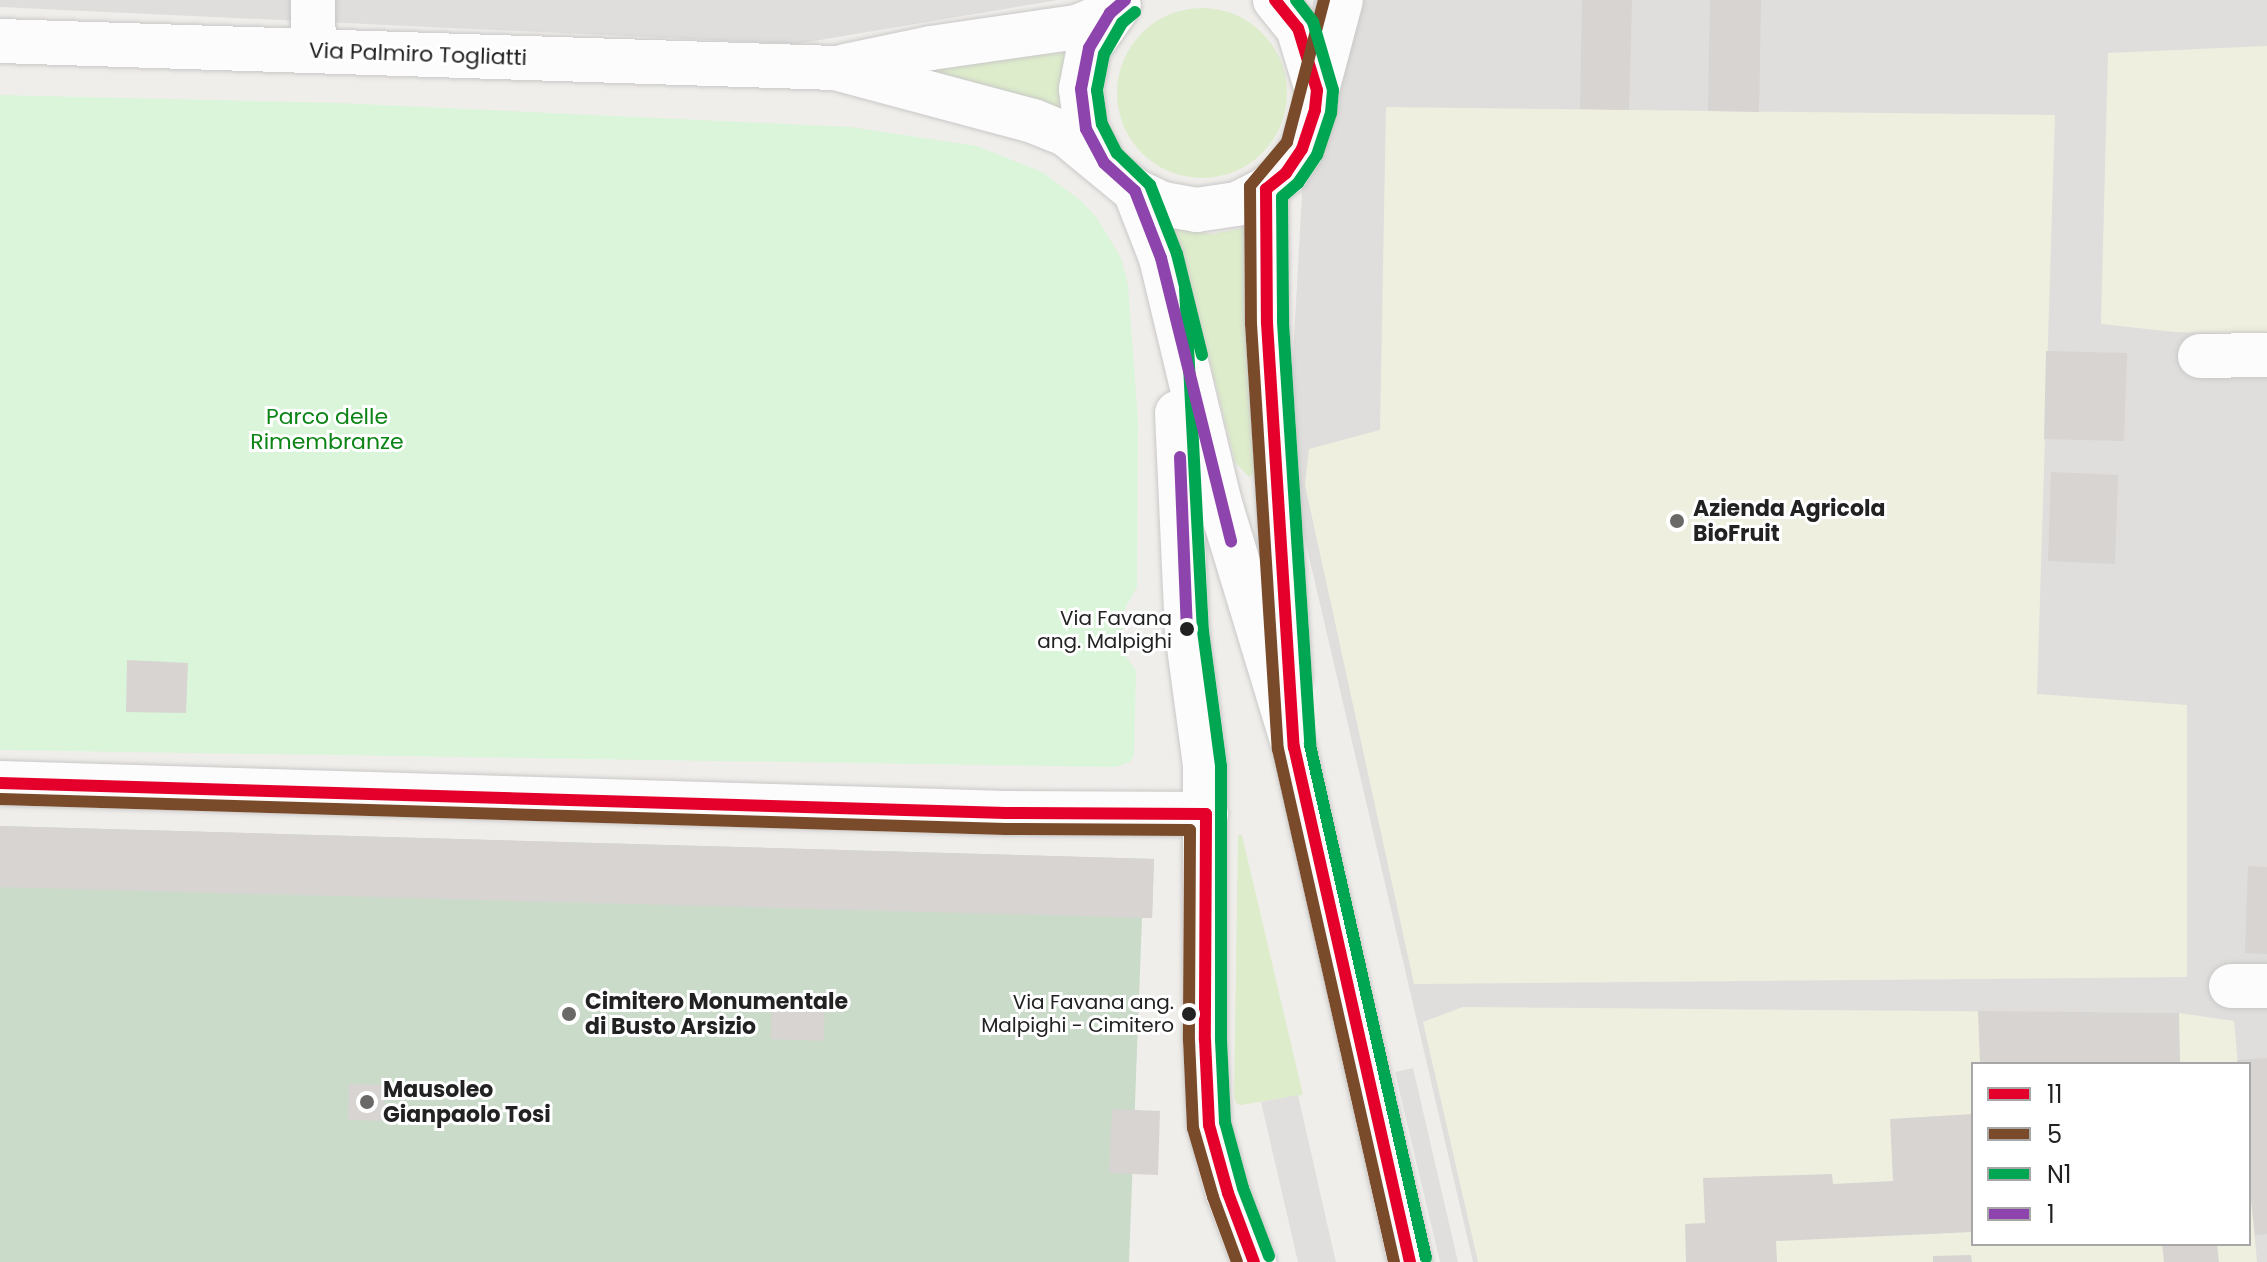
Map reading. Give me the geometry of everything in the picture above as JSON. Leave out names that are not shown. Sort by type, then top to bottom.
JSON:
[{"type":"street","points":[[313,0],[314,51]]},
{"type":"street","points":[[1275,0],[1298,28],[1317,90]]},
{"type":"street","points":[[835,68],[1033,121],[1067,135],[1119,177],[1163,204],[1196,210],[1237,204],[1266,189],[1286,173],[1302,149],[1315,110],[1317,90],[1341,0]]},
{"type":"street","points":[[835,68],[931,48],[1077,27],[1118,6]]},
{"type":"street","points":[[1118,6],[1089,48],[1081,89],[1086,129],[1119,177],[1169,290],[1219,500],[1294,747],[1410,1262]]},
{"type":"street","name":"Via Palmiro Togliatti","points":[[0,41],[835,68]]},
{"type":"street","points":[[1266,189],[1267,323],[1294,747]]},
{"type":"street","points":[[1169,290],[1187,632],[1205,766],[1205,1040],[1209,1125],[1228,1193],[1254,1262]]},
{"type":"street","points":[[2200,356],[2267,355]]},
{"type":"street","points":[[0,783],[1006,813],[1206,814]]},
{"type":"shaded area","points":[[0,0],[1058,0],[796,44],[0,7]]},
{"type":"shaded area","points":[[1313,0],[2267,0],[2267,1262],[1473,1262],[1287,462]]},
{"type":"shaded area","points":[[1413,1068],[1458,1262],[1440,1262],[1395,1072]]},
{"type":"shaded area","points":[[1298,1095],[1336,1262],[1298,1262],[1261,1102]]},
{"type":"green space","points":[[1202,8],[1234,15],[1262,33],[1280,61],[1287,93],[1280,125],[1262,153],[1234,171],[1202,178],[1170,171],[1142,153],[1124,125],[1117,93],[1124,61],[1142,33],[1170,15]]},
{"type":"green space","points":[[2267,46],[2267,335],[2175,332],[2101,324],[2108,53]]},
{"type":"green space","points":[[1071,52],[1065,109],[932,80],[930,69],[933,65]]},
{"type":"green space","name":"Parco delle Rimembranze","points":[[0,95],[339,103],[850,127],[977,146],[1042,172],[1080,200],[1097,218],[1121,258],[1128,285],[1138,421],[1137,587],[1125,608],[1123,652],[1136,671],[1134,755],[1130,762],[1115,767],[0,750]]},
{"type":"green space","name":"Azienda Agricola BioFruit","points":[[1386,107],[2055,115],[2037,694],[2187,705],[2187,977],[1414,984],[1305,485],[1309,449],[1380,430]]},
{"type":"green space","points":[[1244,228],[1257,471],[1249,477],[1235,462],[1194,296],[1171,229],[1212,234]]},
{"type":"green space","name":"Cimitero Monumentale di Busto Arsizio","points":[[0,826],[1154,859],[1152,918],[1142,918],[1129,1262],[0,1262]]},
{"type":"green space","points":[[1238,835],[1242,835],[1303,1095],[1241,1105],[1234,1097]]},
{"type":"green space","points":[[1463,1007],[2179,1013],[2234,1021],[2238,1062],[1971,1062],[1971,1246],[2251,1246],[2251,1199],[2257,1262],[1478,1262],[1423,1022]]},
{"type":"building","points":[[1582,0],[1632,0],[1629,110],[1580,109]]},
{"type":"building","points":[[1710,0],[1761,0],[1759,112],[1708,111]]},
{"type":"building","points":[[2046,351],[2127,353],[2124,441],[2044,439]]},
{"type":"building","points":[[2051,472],[2118,475],[2115,564],[2048,561]]},
{"type":"building","points":[[127,660],[188,663],[186,713],[126,712]]},
{"type":"building","points":[[0,826],[1154,859],[1152,918],[0,887]]},
{"type":"building","points":[[2248,866],[2267,867],[2267,954],[2245,953]]},
{"type":"building","points":[[772,996],[825,997],[824,1041],[771,1039]]},
{"type":"building","points":[[1978,1011],[2179,1013],[2180,1062],[1980,1062]]},
{"type":"building","points":[[2267,1058],[2267,1234],[2255,1235],[2251,1197],[2251,1062],[2237,1060]]},
{"type":"building","name":"Mausoleo Gianpaolo Tosi","points":[[349,1084],[385,1085],[384,1121],[348,1120]]},
{"type":"building","points":[[1112,1109],[1160,1111],[1158,1175],[1109,1173]]},
{"type":"building","points":[[1971,1114],[1971,1232],[1776,1241],[1777,1262],[1686,1262],[1685,1224],[1705,1223],[1703,1178],[1832,1174],[1833,1184],[1893,1181],[1890,1119]]},
{"type":"building","points":[[2162,1246],[2217,1246],[2219,1262],[2164,1262]]},
{"type":"building","points":[[1971,1255],[1972,1262],[1933,1262],[1933,1256]]},
{"type":"transit line","name":"1","points":[[1125,0],[1110,13],[1089,48],[1081,89],[1086,129],[1104,163],[1135,191],[1161,258],[1231,541]]},
{"type":"transit line","name":"11","points":[[1275,0],[1298,28],[1317,90],[1315,110],[1302,149],[1286,173],[1266,189],[1267,323],[1294,747],[1410,1262]]},
{"type":"transit line","name":"N1","points":[[1296,0],[1313,22],[1333,90],[1331,113],[1317,155],[1298,183],[1282,197],[1283,322],[1310,745],[1426,1258]]},
{"type":"transit line","name":"5","points":[[1324,0],[1287,142],[1250,186],[1251,324],[1278,749],[1394,1262]]},
{"type":"transit line","name":"N1","points":[[1135,12],[1122,23],[1104,54],[1097,90],[1102,124],[1117,153],[1150,185],[1177,254],[1202,355]]},
{"type":"transit line","name":"N1","points":[[1185,289],[1203,631],[1221,766],[1221,1040],[1225,1122],[1243,1188],[1269,1256]]},
{"type":"transit line","name":"1","points":[[1180,457],[1187,632]]},
{"type":"transit line","name":"11","points":[[0,783],[1006,813],[1206,814],[1205,1040],[1209,1125],[1228,1193],[1254,1262]]},
{"type":"transit line","name":"5","points":[[0,799],[1006,829],[1190,830],[1189,1040],[1193,1128],[1213,1197],[1237,1262]]},
{"type":"place","name":"Azienda Agricola BioFruit","points":[[1677,521]]},
{"type":"place","name":"Via Favana ang. Malpighi","points":[[1187,629]]},
{"type":"place","name":"Cimitero Monumentale di Busto Arsizio","points":[[569,1014]]},
{"type":"place","name":"Via Favana ang. Malpighi - Cimitero","points":[[1189,1014]]},
{"type":"place","name":"Mausoleo Gianpaolo Tosi","points":[[367,1102]]}]
